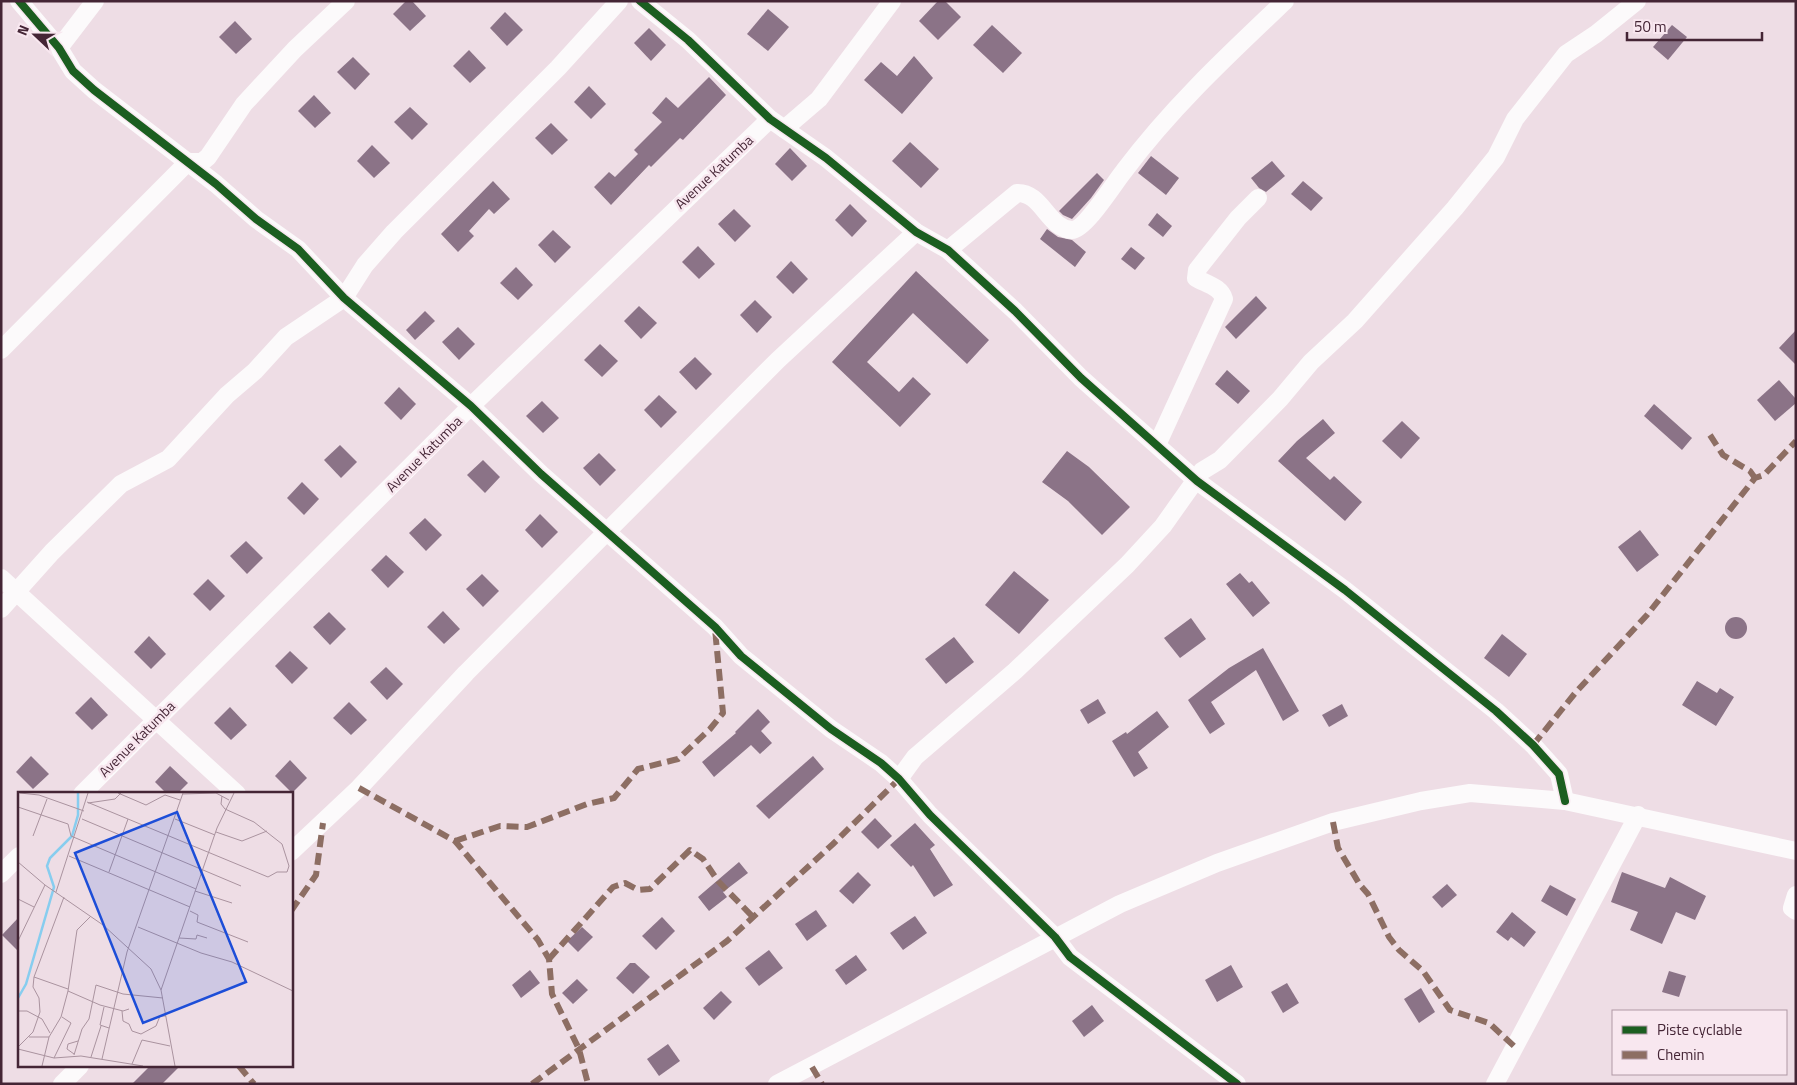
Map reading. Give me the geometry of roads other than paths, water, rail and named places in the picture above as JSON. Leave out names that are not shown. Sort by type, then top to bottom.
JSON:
[{"type":"street","points":[[19,1],[59,48],[73,71],[94,90],[188,162],[256,219],[298,249],[344,298],[471,406],[541,474],[715,627],[741,656],[831,729],[881,763],[899,779],[930,815],[994,875],[1055,937],[1070,957],[1236,1084]]},
{"type":"street","points":[[59,48],[95,1]]},
{"type":"street","points":[[1,350],[188,162],[202,162],[208,157],[244,104],[295,49],[346,1]]},
{"type":"street","points":[[1,609],[17,594],[52,552],[121,484],[168,459],[227,395],[255,371],[286,337],[344,298],[365,265],[394,232],[558,68],[619,1]]},
{"type":"street","points":[[640,1],[688,40],[770,118],[826,158],[916,232],[948,250],[1015,311],[1081,378],[1197,481],[1345,590],[1496,711],[1533,745],[1559,774],[1565,801]]},
{"type":"street","points":[[784,129],[819,99],[892,1]]},
{"type":"street","points":[[948,250],[1018,193],[1028,194],[1062,227],[1072,230],[1077,229],[1096,209],[1164,120],[1225,57],[1286,1]]},
{"type":"street","points":[[899,779],[915,757],[1085,607],[1163,526],[1197,481],[1202,471],[1220,460],[1280,399],[1312,362],[1355,321],[1455,208],[1496,157],[1515,119],[1566,54],[1596,34],[1636,1]]},
{"type":"street","name":"Avenue Katumba","points":[[84,792],[471,406],[770,118]]},
{"type":"street","points":[[1157,445],[1224,299],[1217,289],[1196,278],[1198,270],[1238,218],[1258,198]]},
{"type":"street","points":[[293,848],[359,788],[466,673],[778,360],[916,232]]},
{"type":"street","points":[[1,578],[235,792]]},
{"type":"street","points":[[777,1084],[1120,904],[1208,867],[1333,822],[1421,800],[1470,793],[1565,801],[1638,815],[1796,851]]},
{"type":"street","points":[[1495,1084],[1638,815]]},
{"type":"street","points":[[1,874],[18,857]]},
{"type":"street","points":[[1796,896],[1792,908],[1796,911]]},
{"type":"street","points":[[62,1084],[78,1068]]}]
